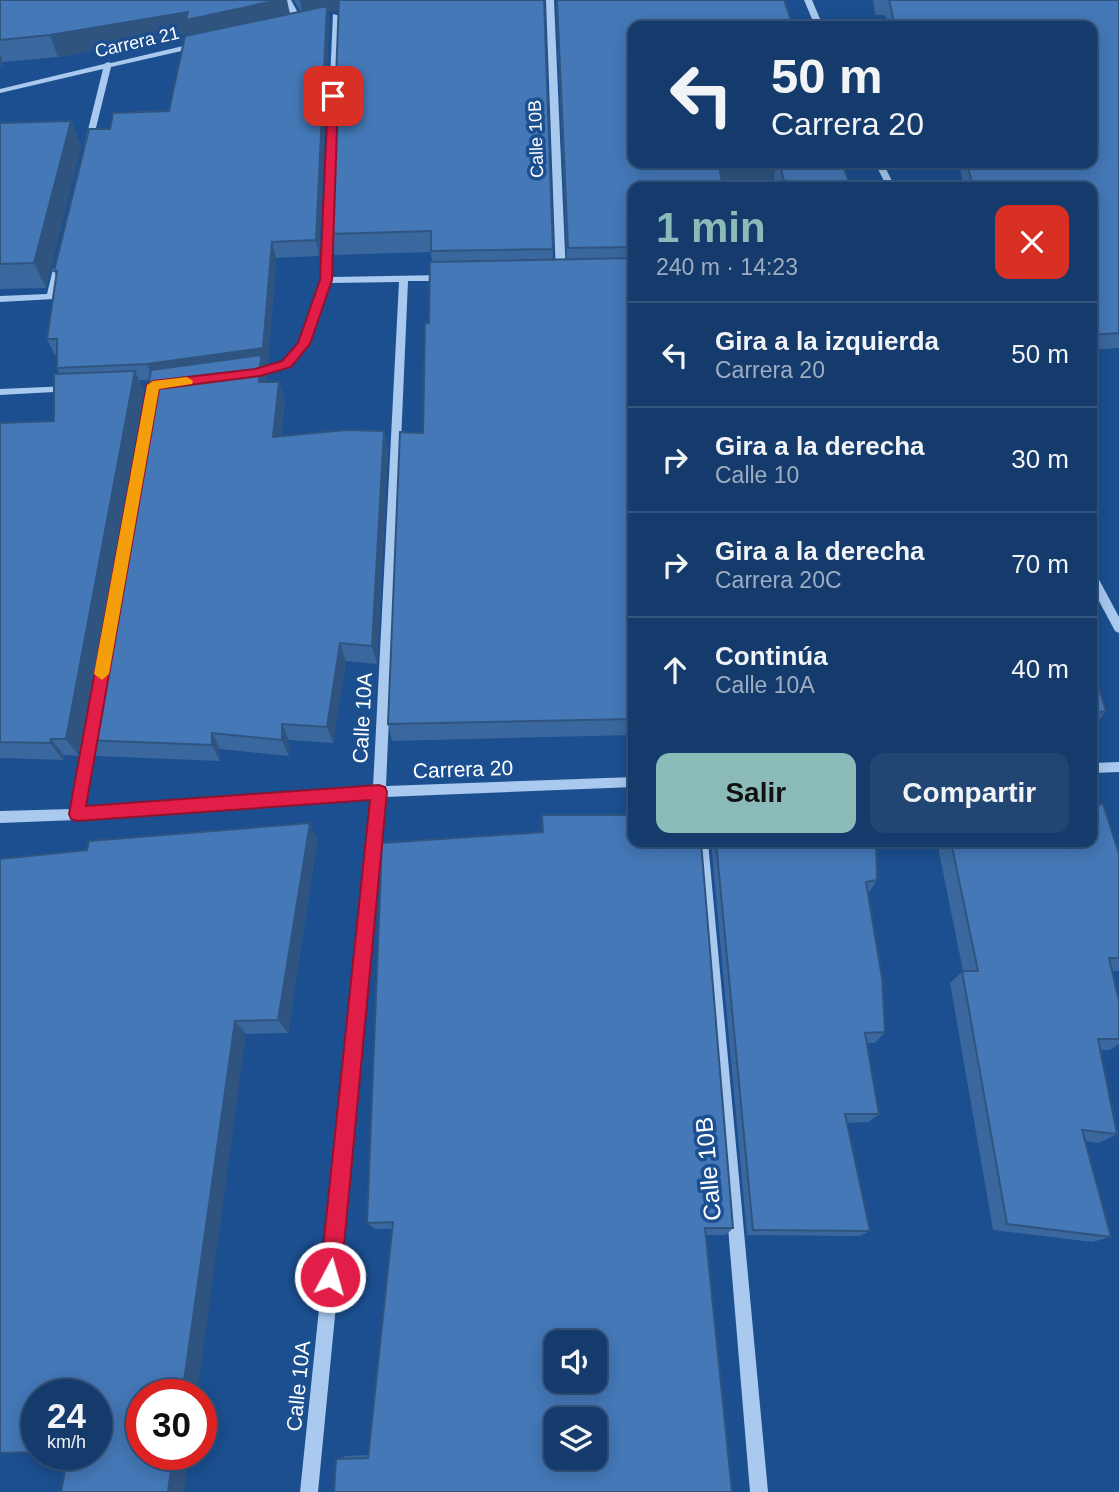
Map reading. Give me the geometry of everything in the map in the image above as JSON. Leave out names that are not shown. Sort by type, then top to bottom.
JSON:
[{"type":"street","points":[[287,0],[299,22]]},
{"type":"street","name":"Calle 10B","points":[[550,0],[561,276]]},
{"type":"street","points":[[808,0],[817,21]]},
{"type":"street","points":[[324,18],[348,14]]},
{"type":"street","points":[[243,374],[286,364],[295,354],[303,344],[326,280],[336,16]]},
{"type":"street","points":[[286,25],[312,20]]},
{"type":"street","name":"Carrera 21","points":[[0,91],[204,43]]},
{"type":"street","points":[[86,155],[108,64]]},
{"type":"street","points":[[0,299],[51,298],[61,259]]},
{"type":"street","points":[[548,276],[573,276]]},
{"type":"street","points":[[326,280],[457,278]]},
{"type":"street","name":"Calle 10A","points":[[309,1492],[379,792],[404,279]]},
{"type":"street","points":[[0,392],[83,388]]},
{"type":"street","points":[[1097,585],[1113,607],[1119,628]]},
{"type":"street","points":[[77,814],[93,720]]},
{"type":"street","points":[[1097,768],[1119,767]]},
{"type":"street","name":"Carrera 20","points":[[0,817],[379,792],[628,782]]},
{"type":"street","name":"Calle 10B","points":[[702,847],[759,1492]]},
{"type":"building","points":[[0,0],[279,0],[186,20],[188,12],[50,35],[0,40]]},
{"type":"building","points":[[339,0],[544,0],[553,249],[431,251],[431,231],[330,234]]},
{"type":"building","points":[[557,0],[784,0],[791,21],[628,21],[628,168],[733,168],[720,171],[722,182],[628,182],[628,247],[568,248]]},
{"type":"building","points":[[889,0],[1119,0],[1119,333],[1097,335],[1097,182],[972,182],[968,168],[1097,168],[1097,21],[894,21]]},
{"type":"building","points":[[327,6],[316,240],[272,242],[263,348],[147,364],[57,368],[57,339],[47,339],[57,271],[54,271],[89,129],[110,129],[113,113],[169,111],[185,36]]},
{"type":"building","points":[[71,121],[34,263],[0,264],[0,123]]},
{"type":"building","points":[[780,168],[844,168],[849,182],[785,182]]},
{"type":"building","points":[[628,258],[628,719],[388,724],[400,432],[423,433],[425,323],[429,323],[430,262]]},
{"type":"building","points":[[261,355],[259,382],[279,382],[273,437],[346,430],[384,431],[372,646],[340,643],[327,727],[282,724],[282,740],[212,733],[212,745],[84,740],[151,370]]},
{"type":"building","points":[[135,371],[66,739],[51,739],[50,743],[0,742],[0,423],[54,421],[54,374]]},
{"type":"building","points":[[1097,682],[1106,711],[1097,712]]},
{"type":"building","points":[[1103,804],[1119,854],[1119,958],[1109,958],[1119,1001],[1119,1039],[1098,1039],[1117,1134],[1082,1130],[1111,1237],[1007,1224],[962,971],[978,971],[952,847],[1097,847],[1097,805]]},
{"type":"building","points":[[542,815],[628,815],[628,847],[701,847],[733,1228],[705,1228],[732,1492],[334,1492],[336,1459],[368,1458],[393,1222],[367,1223],[382,843],[543,832]]},
{"type":"building","points":[[310,823],[278,1020],[235,1021],[184,1379],[126,1379],[126,1470],[171,1470],[168,1492],[61,1492],[65,1470],[112,1470],[112,1379],[21,1379],[21,1452],[0,1453],[0,859],[87,850],[89,841]]},
{"type":"building","points":[[716,847],[876,847],[877,880],[866,882],[882,978],[885,1032],[865,1033],[879,1114],[845,1114],[870,1231],[753,1230]]},
{"type":"slow traffic","points":[[102,674],[153,385],[187,381]]},
{"type":"route","points":[[330,1277],[379,792],[77,814],[153,385],[256,373],[286,364],[303,344],[326,280],[333,96]]}]
